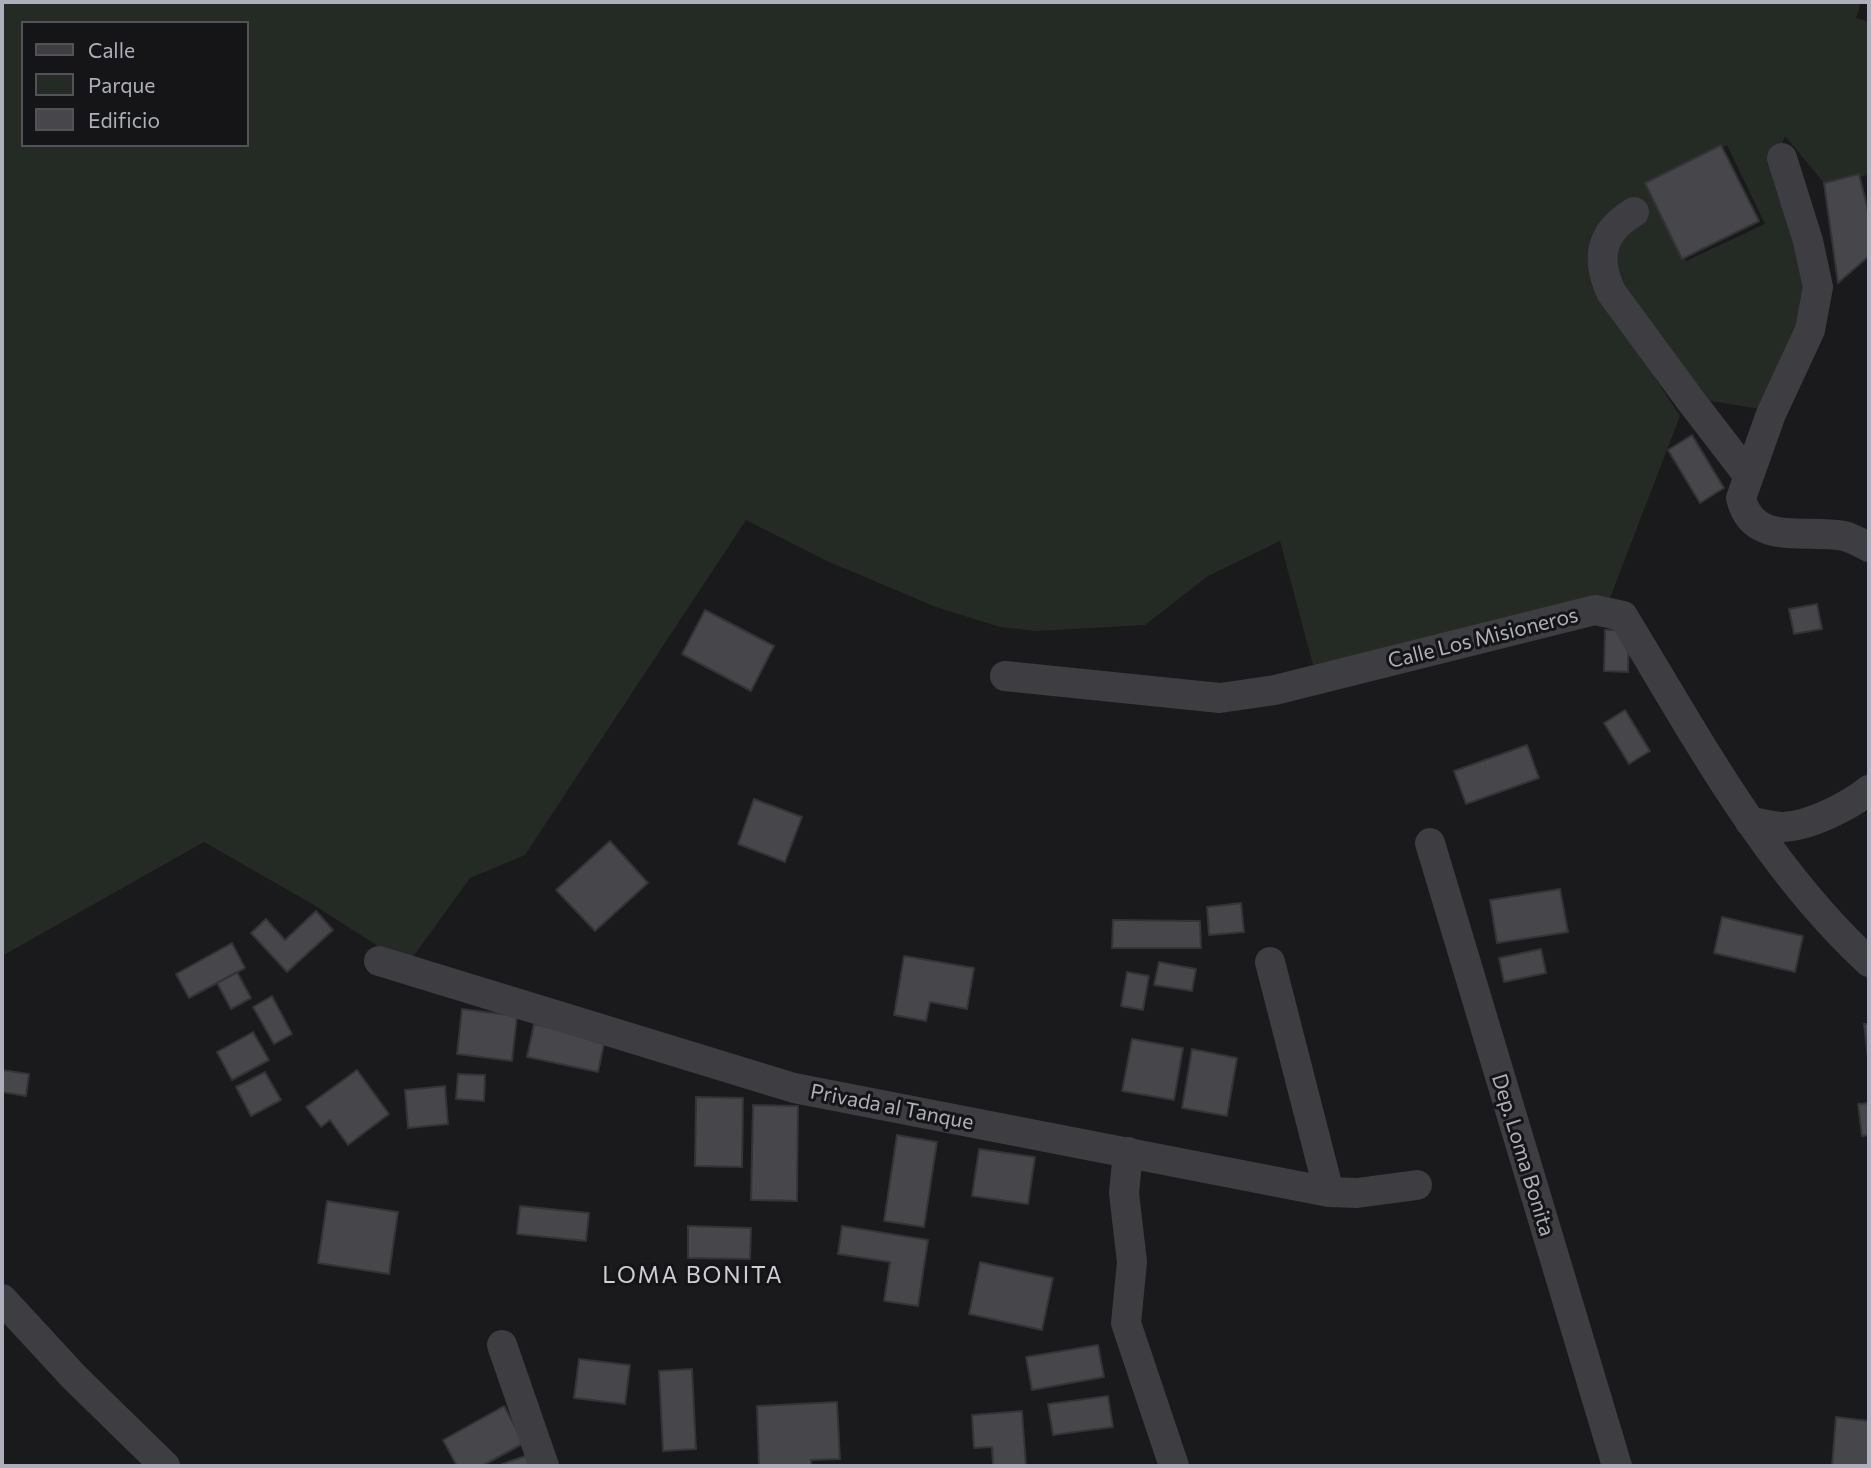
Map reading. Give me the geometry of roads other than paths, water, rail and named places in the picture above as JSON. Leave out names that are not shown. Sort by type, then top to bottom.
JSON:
[{"type":"street","points":[[1782,158],[1808,241],[1818,287],[1810,330],[1771,414],[1741,498],[1753,523],[1768,531],[1845,536],[1869,547]]},
{"type":"street","points":[[1634,212],[1620,221],[1603,248],[1602,263],[1611,292],[1748,475]]},
{"type":"street","name":"Calle Los Misioneros","points":[[1005,676],[1220,698],[1275,690],[1595,610],[1623,616],[1750,822],[1822,915],[1869,962]]},
{"type":"street","points":[[1750,822],[1784,827],[1811,820],[1836,810],[1869,790]]},
{"type":"street","name":"Dep. Loma Bonita","points":[[1430,843],[1616,1466]]},
{"type":"street","name":"Privada al Tanque","points":[[379,961],[794,1088],[1329,1192],[1357,1193],[1417,1185]]},
{"type":"street","points":[[1270,962],[1329,1192]]},
{"type":"street","points":[[1128,1152],[1124,1194],[1132,1262],[1126,1323],[1174,1466]]},
{"type":"street","points":[[2,1299],[74,1377],[164,1466]]},
{"type":"street","points":[[502,1345],[544,1466]]},
{"type":"district","name":"LOMA BONITA","points":[[693,1275]]}]
